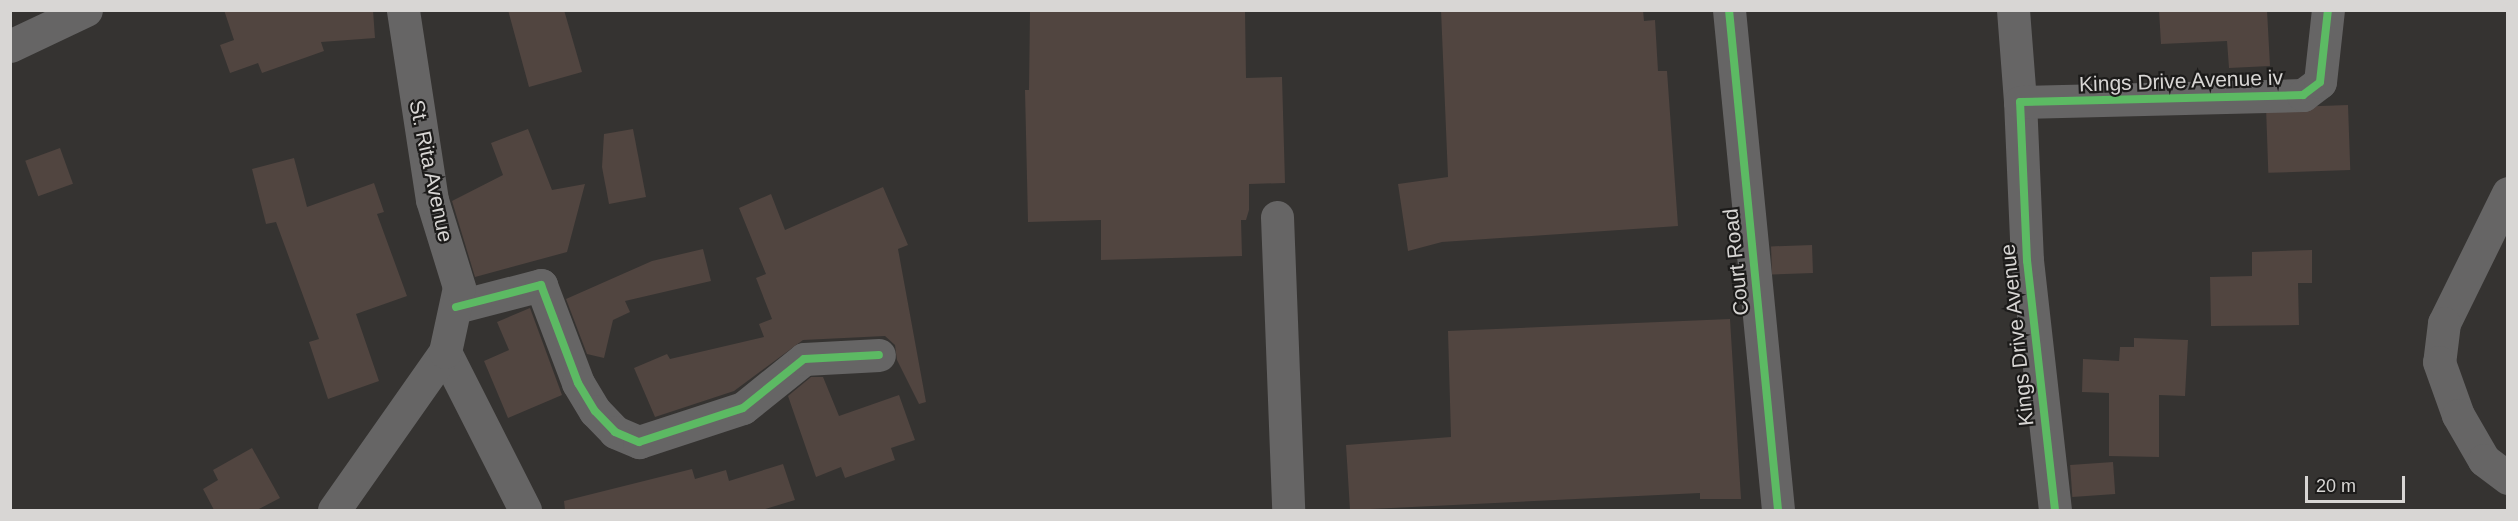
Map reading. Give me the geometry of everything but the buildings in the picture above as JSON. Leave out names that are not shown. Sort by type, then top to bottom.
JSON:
[{"type":"street","points":[[10,46],[86,10]]},
{"type":"street","name":"St. Rita Avenue","points":[[335,510],[445,352],[459,287],[432,200],[403,10]]},
{"type":"street","name":"Court Road","points":[[1729,10],[1778,510]]},
{"type":"street","points":[[2013,10],[2020,102]]},
{"type":"street","name":"Kings Drive Avenue iv","points":[[2020,102],[2303,95],[2320,82],[2328,10]]},
{"type":"street","name":"Kings Drive Avenue","points":[[2020,102],[2027,261],[2055,510]]},
{"type":"street","points":[[2508,193],[2444,323],[2439,362],[2458,415],[2484,460],[2508,478]]},
{"type":"street","points":[[1276,217],[1288,510]]},
{"type":"street","points":[[456,307],[541,285],[578,383],[595,411],[630,440],[743,408],[804,358],[879,355]]},
{"type":"street","points":[[445,352],[525,510]]},
{"type":"cycle path","points":[[1729,10],[1778,510]]},
{"type":"cycle path","points":[[2055,510],[2027,261],[2020,102],[2303,95],[2320,82],[2328,10]]},
{"type":"cycle path","points":[[456,307],[541,285],[578,383],[595,411],[615,432],[639,442],[743,408],[804,359],[879,355]]}]
